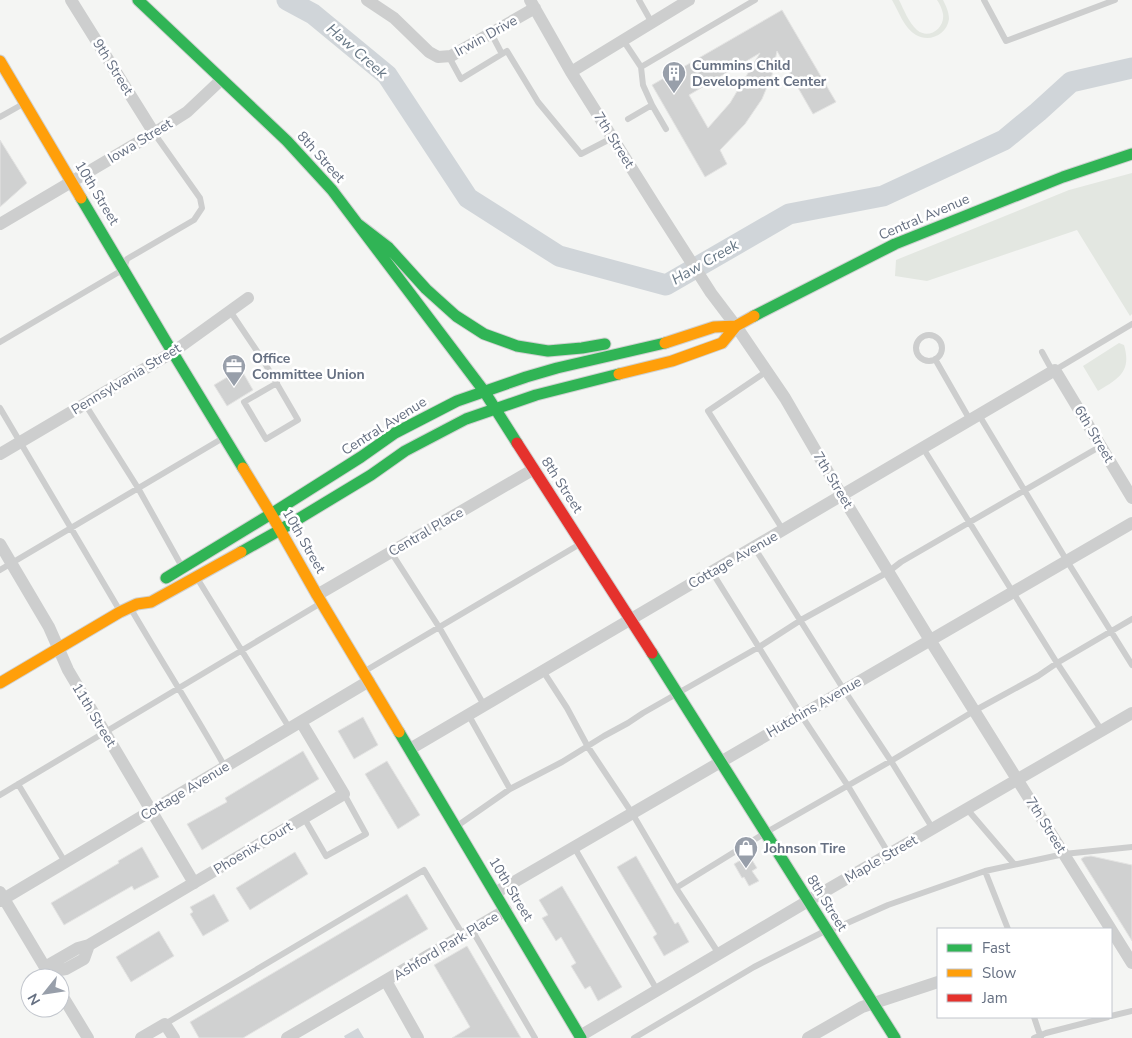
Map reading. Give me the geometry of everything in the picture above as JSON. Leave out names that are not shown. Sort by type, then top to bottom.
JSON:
[{"type":"main road","name":"8th Street","points":[[138,0],[287,141],[332,190],[484,391],[895,1038]]},
{"type":"main road","name":"10th Street","points":[[0,61],[271,514],[580,1037]]},
{"type":"main road","name":"Central Avenue","points":[[0,683],[129,608],[151,602],[280,530],[371,475],[405,451],[466,419],[536,394],[672,361],[722,343],[736,326],[894,244],[1062,177],[1132,154]]},
{"type":"main road","points":[[358,224],[388,247],[426,289],[456,316],[484,334],[517,346],[548,351],[582,348],[619,341]]},
{"type":"main road","name":"Central Avenue","points":[[160,582],[271,514],[396,433],[438,410],[484,391],[549,370],[662,343],[714,327],[736,326]]},
{"type":"main road","points":[[638,337],[645,337],[662,343]]},
{"type":"main road","name":"Central Avenue","points":[[129,608],[145,591]]},
{"type":"street","name":"9th Street","points":[[71,0],[154,133]]},
{"type":"street","name":"Irwin Drive","points":[[367,0],[394,18],[429,52],[438,57],[451,56],[491,33],[532,4]]},
{"type":"street","points":[[571,72],[689,0]]},
{"type":"street","name":"7th Street","points":[[532,4],[571,72],[711,293],[785,398],[888,572],[1064,854],[1105,928]]},
{"type":"street","name":"Iowa Street","points":[[0,224],[187,112],[222,79]]},
{"type":"street","name":"Pennsylvania Street","points":[[0,454],[173,352],[248,298]]},
{"type":"street","name":"Cottage Avenue","points":[[410,749],[1054,371]]},
{"type":"street","name":"6th Street","points":[[1054,371],[1132,498]]},
{"type":"street","name":"Central Place","points":[[320,599],[392,552],[534,469]]},
{"type":"street","name":"Hutchins Avenue","points":[[495,893],[1132,523]]},
{"type":"street","name":"11th Street","points":[[0,544],[49,627],[68,670],[194,884]]},
{"type":"street","name":"Cottage Avenue","points":[[1,897],[65,862],[290,729],[367,677]]},
{"type":"street","name":"Maple Street","points":[[580,1037],[808,901],[1132,713]]},
{"type":"street","points":[[301,722],[344,794]]},
{"type":"street","name":"Phoenix Court","points":[[68,968],[84,959],[89,945],[344,794]]},
{"type":"street","points":[[1,897],[45,968]]},
{"type":"street","name":"Ashford Park Place","points":[[287,1038],[506,910]]},
{"type":"street","name":"7th Street","points":[[1112,937],[1132,963]]},
{"type":"street","name":"Ashford Park Place","points":[[386,981],[418,1038]]},
{"type":"street","points":[[808,1038],[862,1007],[937,982]]},
{"type":"street","points":[[70,1008],[88,1038]]},
{"type":"street","points":[[141,1038],[165,1024],[174,1038]]},
{"type":"lane","points":[[639,0],[652,23]]},
{"type":"lane","points":[[641,67],[755,0]]},
{"type":"lane","points":[[984,0],[1006,41],[1115,0]]},
{"type":"lane","points":[[491,33],[502,54]]},
{"type":"lane","points":[[623,40],[641,67],[643,85],[666,129]]},
{"type":"lane","points":[[448,56],[461,78],[507,51],[538,102],[581,154],[612,138]]},
{"type":"lane","points":[[0,117],[25,102]]},
{"type":"lane","points":[[628,119],[652,105]]},
{"type":"lane","points":[[0,342],[124,268],[127,259],[194,220],[202,208],[200,198],[154,133]]},
{"type":"lane","points":[[230,311],[263,360],[298,420],[266,439],[244,402],[276,383]]},
{"type":"lane","points":[[1042,352],[1054,371],[1132,324]]},
{"type":"lane","points":[[934,335],[940,341],[942,349],[939,357],[936,359],[926,361],[916,353],[916,344],[921,337],[934,335]]},
{"type":"lane","points":[[936,359],[1024,490],[1132,665]]},
{"type":"lane","points":[[767,371],[708,411],[783,530]]},
{"type":"lane","points":[[85,404],[138,488],[183,568]]},
{"type":"lane","points":[[0,408],[71,528],[129,608],[192,709],[225,767]]},
{"type":"lane","points":[[0,570],[224,437]]},
{"type":"lane","points":[[456,826],[510,789],[534,778],[588,747],[643,712],[888,572],[901,562],[1101,446]]},
{"type":"lane","points":[[923,448],[1057,663],[1102,731]]},
{"type":"lane","points":[[367,677],[439,627],[581,544]]},
{"type":"lane","points":[[754,547],[844,690],[892,761],[933,829]]},
{"type":"lane","points":[[392,552],[439,627],[484,705]]},
{"type":"lane","points":[[712,572],[889,854]]},
{"type":"lane","points":[[196,576],[290,729]]},
{"type":"lane","points":[[0,795],[241,651],[320,599]]},
{"type":"lane","points":[[676,888],[765,832],[892,761],[1132,619]]},
{"type":"lane","points":[[543,670],[567,708],[588,747],[632,813],[676,888],[719,954]]},
{"type":"lane","points":[[468,714],[510,789]]},
{"type":"lane","points":[[18,784],[65,862]]},
{"type":"lane","points":[[304,818],[326,856],[366,834],[344,794]]},
{"type":"lane","points":[[967,809],[1014,864]]},
{"type":"lane","points":[[574,847],[657,990]]},
{"type":"lane","points":[[634,1038],[754,967],[827,930],[836,928],[888,905],[984,871],[1064,854],[1132,847]]},
{"type":"lane","points":[[165,1024],[424,870],[535,1038]]},
{"type":"lane","points":[[984,871],[1008,928]]},
{"type":"lane","points":[[1112,1015],[1132,1011]]},
{"type":"lane","points":[[1034,1018],[1038,1037],[1046,1033],[1102,1018]]},
{"type":"shaded area","points":[[892,0],[899,0],[914,27],[926,34],[935,31],[941,24],[943,14],[937,0],[943,0],[948,14],[948,24],[937,36],[927,38],[916,35],[905,24]]},
{"type":"shaded area","points":[[1132,173],[1132,314],[1130,316],[1077,230],[927,281],[895,276],[896,260],[1069,190]]},
{"type":"shaded area","points":[[1119,343],[1124,345],[1126,354],[1125,368],[1122,374],[1112,383],[1098,391],[1083,366]]},
{"type":"shaded area","points":[[358,1028],[364,1038],[345,1038],[344,1036]]},
{"type":"building","name":"Cummins Child Development Center","points":[[782,10],[836,102],[813,114],[777,51],[772,75],[762,99],[745,124],[720,150],[727,164],[705,177],[652,85]],"holes":[[[760,53],[730,103],[708,128],[689,95]]]},
{"type":"building","points":[[0,140],[27,183],[0,207]]},
{"type":"building","name":"Office Committee Union","points":[[241,369],[253,390],[227,406],[214,385]]},
{"type":"building","points":[[363,717],[378,745],[354,759],[338,731]]},
{"type":"building","points":[[303,751],[319,779],[202,850],[187,824],[227,802],[225,798]]},
{"type":"building","points":[[387,761],[420,815],[398,829],[365,774]]},
{"type":"building","points":[[142,847],[159,877],[134,890],[132,886],[64,925],[51,903],[119,863],[118,861]]},
{"type":"building","points":[[295,852],[308,874],[250,910],[236,888]]},
{"type":"building","name":"Johnson Tire","points":[[749,855],[757,868],[752,871],[759,881],[749,886],[734,864]]},
{"type":"building","points":[[636,856],[675,924],[678,922],[689,942],[664,956],[653,937],[657,934],[617,867]]},
{"type":"building","points":[[1091,856],[1132,865],[1132,941],[1081,859]]},
{"type":"building","points":[[562,886],[622,987],[598,1001],[590,986],[585,989],[571,966],[576,963],[561,937],[556,941],[542,918],[548,915],[539,900]]},
{"type":"building","points":[[214,894],[229,921],[203,936],[190,914],[193,912],[190,907]]},
{"type":"building","points":[[407,894],[428,929],[243,1038],[199,1038],[190,1022]]},
{"type":"building","points":[[159,931],[174,956],[131,982],[116,957]]},
{"type":"building","points":[[467,946],[521,1038],[452,1038],[470,1027],[434,965]]},
{"type":"waterway","name":"Haw Creek","points":[[287,0],[313,14],[387,75],[468,198],[559,256],[666,285],[789,214],[883,196],[1004,140],[1071,82],[1132,68]]},
{"type":"traffic: fast","points":[[138,0],[287,141],[332,190],[484,391],[517,443]]},
{"type":"traffic: fast","points":[[754,316],[895,244],[1063,177],[1132,154]]},
{"type":"traffic: fast","points":[[81,198],[243,468]]},
{"type":"traffic: fast","points":[[358,224],[388,247],[426,289],[456,316],[484,334],[517,346],[548,351],[605,344]]},
{"type":"traffic: fast","points":[[166,578],[271,514],[395,433],[457,401],[557,368],[665,343]]},
{"type":"traffic: fast","points":[[241,552],[371,475],[405,451],[466,419],[536,395],[619,374]]},
{"type":"traffic: fast","points":[[652,653],[895,1038]]},
{"type":"traffic: fast","points":[[399,732],[581,1038]]},
{"type":"traffic: slow","points":[[0,61],[81,198]]},
{"type":"traffic: slow","points":[[619,374],[672,361],[722,343],[736,326],[754,316]]},
{"type":"traffic: slow","points":[[665,343],[714,327],[736,326]]},
{"type":"traffic: slow","points":[[243,468],[399,732]]},
{"type":"traffic: slow","points":[[0,683],[120,612],[137,604],[151,602],[241,552]]},
{"type":"traffic: jam","points":[[517,443],[652,653]]},
{"type":"place","name":"Cummins Child Development Center","points":[[674,94]]},
{"type":"place","name":"Office Committee Union","points":[[234,387]]},
{"type":"place","name":"Johnson Tire","points":[[746,869]]}]
